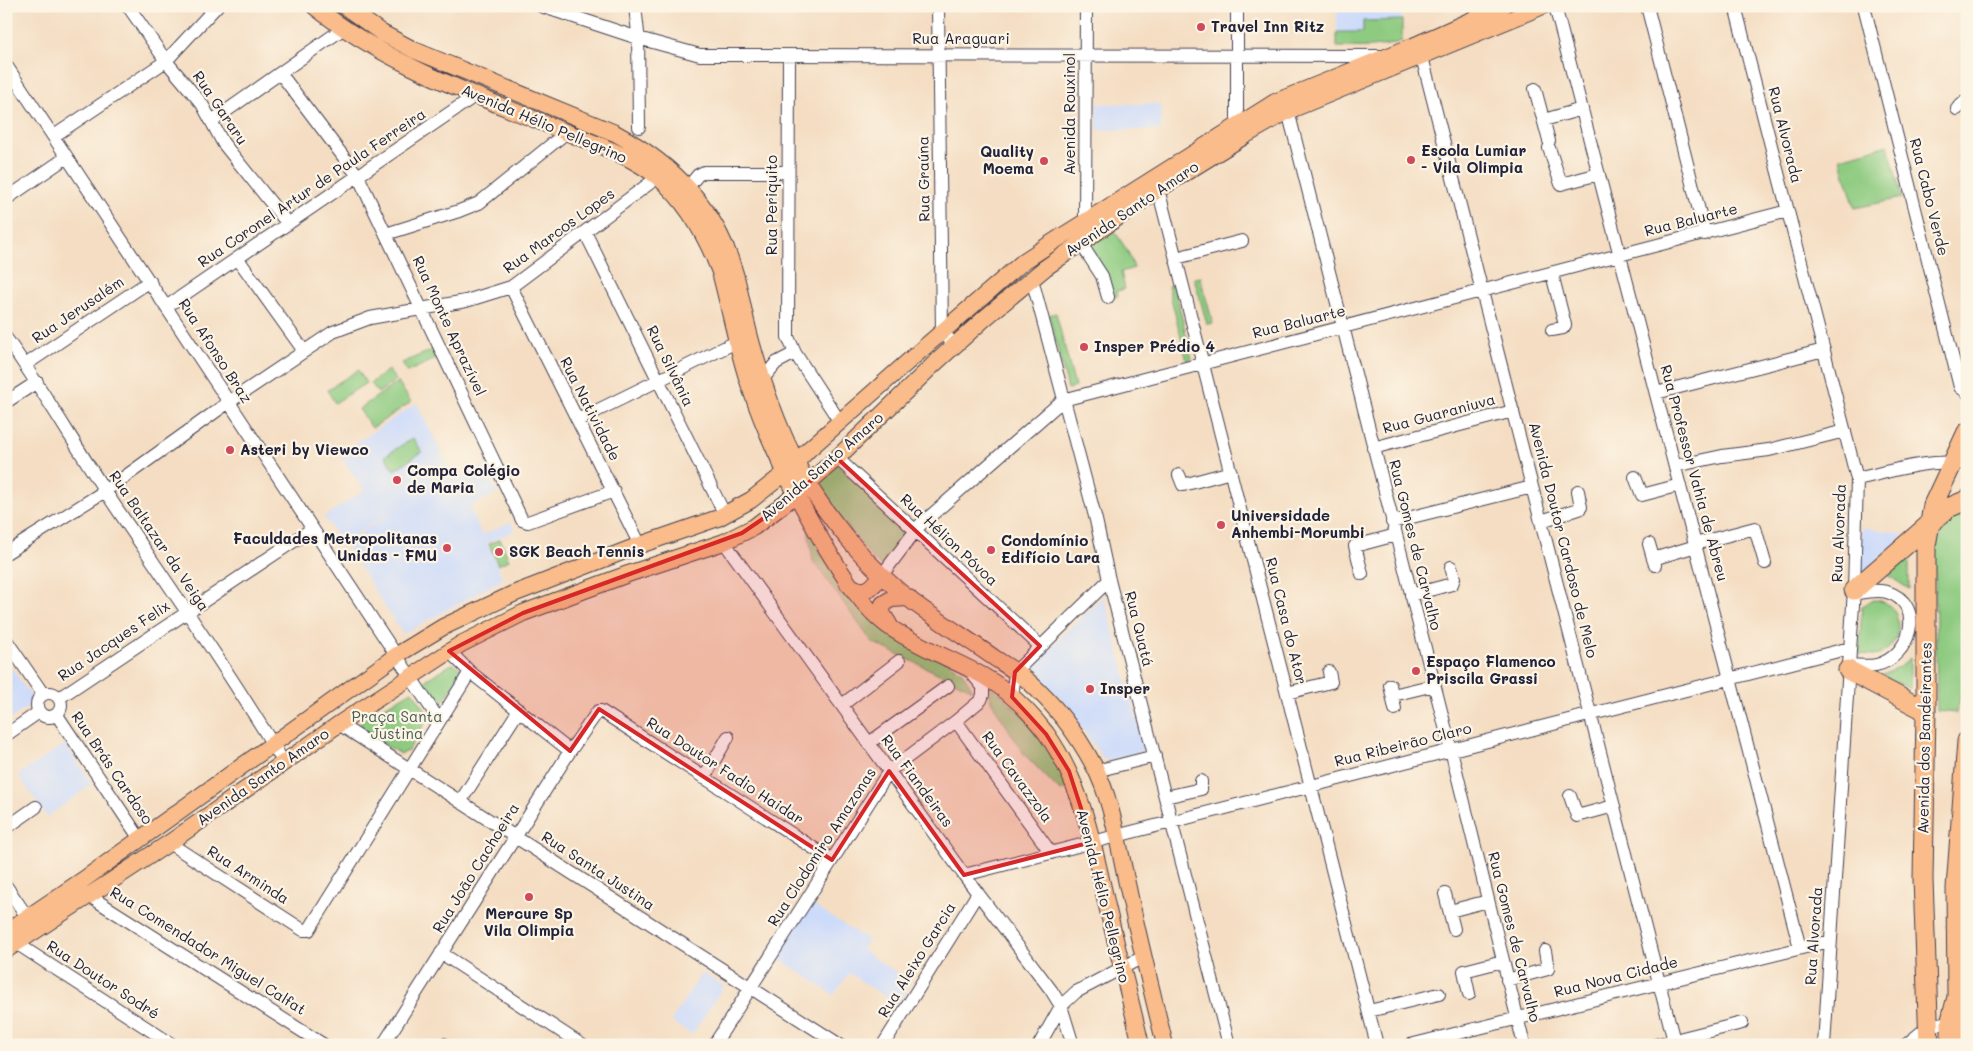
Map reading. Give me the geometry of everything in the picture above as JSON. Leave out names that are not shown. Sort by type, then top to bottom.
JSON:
[{"type":"highway","name":"Avenida dos Bandeirantes","points":[[1929,1036],[1923,879],[1926,711],[1925,567],[1929,523],[1933,505],[1959,463],[1965,433]]},
{"type":"highway","points":[[1853,592],[1929,523],[1948,508],[1967,500]]},
{"type":"highway","points":[[1849,667],[1926,711]]},
{"type":"highway","points":[[1964,1045],[1957,997],[1966,746]]},
{"type":"highway","points":[[1951,1045],[1960,1020]]},
{"type":"main road","name":"Avenida Hélio Pellegrino","points":[[314,6],[344,28],[394,59],[476,95],[619,153],[658,177],[690,214],[706,240],[720,272],[748,382],[763,423],[792,468]]},
{"type":"main road","name":"Avenida Hélio Pellegrino","points":[[344,6],[382,33],[414,50],[615,133],[650,154],[688,187],[702,204],[718,230],[736,275],[762,380],[792,468],[845,580],[865,605],[893,629],[988,679],[1012,697],[1026,709],[1046,734],[1069,771],[1092,842],[1141,1045]]},
{"type":"main road","name":"Avenida Santo Amaro","points":[[1242,129],[1288,111],[1418,51],[1503,6]]},
{"type":"main road","name":"Avenida Santo Amaro","points":[[10,942],[28,918],[397,655],[443,628],[513,594],[725,514],[751,500],[792,468],[840,422],[1024,262],[1085,222],[1156,183],[1242,129],[1287,96],[1388,56],[1418,51],[1543,6]]},
{"type":"main road","name":"Avenida Santo Amaro","points":[[10,942],[90,896],[339,724],[449,651],[523,613],[628,574],[724,542],[754,526],[837,458],[956,346],[1032,279],[1156,183]]},
{"type":"main road","name":"Avenida Hélio Pellegrino","points":[[801,488],[838,525],[882,575],[909,598],[1027,681],[1056,711],[1078,740],[1096,771],[1116,836],[1165,1045]]},
{"type":"main road","points":[[845,580],[856,589],[864,591],[871,588],[882,575]]},
{"type":"main road","points":[[893,629],[882,613],[881,606],[888,600],[909,598]]},
{"type":"street","name":"Rua Gararu","points":[[128,6],[166,61],[202,104],[223,143],[288,224]]},
{"type":"street","points":[[54,136],[166,61],[217,6]]},
{"type":"street","name":"Rua Araguari","points":[[541,6],[568,11],[638,38],[700,55],[1388,56]]},
{"type":"street","name":"Rua Graúna","points":[[938,6],[942,332]]},
{"type":"street","name":"Avenida Rouxinol","points":[[1085,222],[1086,6]]},
{"type":"street","points":[[1236,6],[1236,56],[1242,129]]},
{"type":"street","name":"Rua Professor Vahia de Abreu","points":[[1555,6],[1800,948]]},
{"type":"street","points":[[1648,6],[1705,234]]},
{"type":"street","name":"Rua Alvorada","points":[[1735,6],[1857,480],[1849,667],[1824,1045]]},
{"type":"street","name":"Rua Cabo Verde","points":[[1864,6],[1960,387],[1967,392]]},
{"type":"street","points":[[636,7],[639,127]]},
{"type":"street","points":[[212,121],[344,28]]},
{"type":"street","name":"Avenida Doutor Cardoso de Melo","points":[[1418,51],[1591,714],[1674,1043]]},
{"type":"street","name":"Rua Periquito","points":[[789,55],[787,331],[789,341],[795,353],[840,422]]},
{"type":"street","name":"Rua Afonso Braz","points":[[6,65],[439,720]]},
{"type":"street","name":"Rua Monte Aprazível","points":[[280,73],[358,176],[522,520],[528,522],[614,491]]},
{"type":"street","points":[[1535,89],[1561,184],[1599,174]]},
{"type":"street","name":"Rua Coronel Artur de Paula Ferreira","points":[[166,306],[238,259],[476,95]]},
{"type":"street","points":[[1956,109],[1967,100]]},
{"type":"street","points":[[1544,120],[1582,109]]},
{"type":"street","name":"Rua Gomes de Carvalho","points":[[1288,111],[1524,1045]]},
{"type":"street","points":[[386,234],[460,211],[479,203],[567,132]]},
{"type":"street","points":[[6,199],[68,157]]},
{"type":"street","points":[[688,187],[698,175],[704,172],[788,172]]},
{"type":"street","name":"Rua Marcos Lopes","points":[[6,553],[105,491],[229,402],[333,332],[370,318],[466,301],[512,287],[658,177]]},
{"type":"street","name":"Rua Casa do Ator","points":[[1156,183],[1377,1045]]},
{"type":"street","name":"Rua Baluarte","points":[[882,575],[916,530],[1063,400],[1788,211]]},
{"type":"street","name":"Rua Silvânia","points":[[585,232],[725,514]]},
{"type":"street","points":[[1176,258],[1242,241]]},
{"type":"street","points":[[1080,242],[1102,276],[1108,296]]},
{"type":"street","points":[[238,259],[304,351]]},
{"type":"street","points":[[1552,274],[1565,325],[1563,328],[1552,330]]},
{"type":"street","name":"Rua Quatá","points":[[1032,279],[1096,520],[1109,580],[1229,1045]]},
{"type":"street","name":"Rua Jerusalém","points":[[25,365],[150,281]]},
{"type":"street","name":"Rua Natividade","points":[[512,287],[640,545]]},
{"type":"street","points":[[942,332],[956,346]]},
{"type":"street","points":[[578,420],[738,341]]},
{"type":"street","name":"Rua Baltazar da Veiga","points":[[8,344],[37,382],[105,491],[284,763]]},
{"type":"street","points":[[1656,393],[1824,350]]},
{"type":"street","points":[[762,380],[776,363],[795,353]]},
{"type":"street","points":[[6,402],[37,382]]},
{"type":"street","name":"Rua Guaraniuva","points":[[1373,448],[1513,412]]},
{"type":"street","points":[[1675,466],[1722,456],[1770,450],[1845,431]]},
{"type":"street","name":"Rua Hélion Póvoa","points":[[837,458],[1040,646]]},
{"type":"street","points":[[1857,480],[1936,462],[1959,463]]},
{"type":"street","points":[[1179,475],[1183,484],[1231,472]]},
{"type":"street","points":[[1635,478],[1642,495],[1680,486]]},
{"type":"street","points":[[1392,522],[1532,486]]},
{"type":"street","points":[[1541,521],[1579,510],[1581,507],[1578,491]]},
{"type":"street","points":[[1649,544],[1654,562],[1695,545],[1755,528],[1765,563]]},
{"type":"street","name":"Rua Jacques Felix","points":[[59,698],[312,529]]},
{"type":"street","points":[[1362,574],[1355,546],[1396,535]]},
{"type":"street","name":"Rua Fiandeiras","points":[[724,542],[964,875],[1029,960],[1061,1006],[1073,1045]]},
{"type":"street","points":[[1411,595],[1452,584],[1454,578],[1451,567]]},
{"type":"street","points":[[1012,697],[1015,672],[1109,580]]},
{"type":"street","points":[[1849,667],[1877,665],[1886,661],[1903,647],[1910,629],[1909,612],[1898,597],[1878,590],[1853,592]]},
{"type":"street","points":[[6,640],[43,694]]},
{"type":"street","name":"Rua Ribeirão Claro","points":[[964,875],[1850,648]]},
{"type":"street","points":[[449,651],[470,672],[570,751]]},
{"type":"street","points":[[842,705],[900,661]]},
{"type":"street","name":"Rua Clodomiro Amazonas","points":[[714,1045],[889,771],[976,705],[983,694],[983,687],[967,668]]},
{"type":"street","points":[[408,769],[470,672]]},
{"type":"street","points":[[1287,693],[1331,682],[1329,672]]},
{"type":"street","points":[[1395,709],[1392,690],[1434,685]]},
{"type":"street","points":[[869,743],[948,686]]},
{"type":"street","points":[[43,694],[53,694],[59,698],[62,705],[57,715],[46,717],[39,712],[38,700],[43,694]]},
{"type":"street","points":[[460,802],[518,710]]},
{"type":"street","name":"Rua João Cachoeira","points":[[383,1045],[570,751],[596,712],[600,710]]},
{"type":"street","name":"Rua Doutor Fadio Haidar","points":[[600,710],[832,860]]},
{"type":"street","points":[[6,735],[39,712]]},
{"type":"street","name":"Rua Brás Cardoso","points":[[57,715],[140,839]]},
{"type":"street","name":"Rua Cavazzola","points":[[956,721],[1051,853]]},
{"type":"street","name":"Rua Santa Justina","points":[[339,724],[836,1044]]},
{"type":"street","points":[[704,778],[728,737]]},
{"type":"street","points":[[1096,771],[1155,756]]},
{"type":"street","name":"Rua Arminda","points":[[169,843],[307,931],[311,929],[408,769]]},
{"type":"street","points":[[1165,797],[1202,788],[1201,781]]},
{"type":"street","points":[[1570,796],[1577,816],[1614,806]]},
{"type":"street","points":[[6,828],[36,807]]},
{"type":"street","points":[[6,886],[28,918]]},
{"type":"street","name":"Rua Comendador Miguel Calfat","points":[[73,887],[324,1045]]},
{"type":"street","name":"Rua Aleixo Garcia","points":[[883,1045],[978,893]]},
{"type":"street","points":[[1445,894],[1454,928]]},
{"type":"street","points":[[1450,911],[1488,901]]},
{"type":"street","name":"Rua Nova Cidade","points":[[1410,1045],[1830,941]]},
{"type":"street","name":"Rua Doutor Sodré","points":[[10,942],[173,1045]]},
{"type":"street","points":[[1507,980],[1548,969],[1545,951]]},
{"type":"street","points":[[441,954],[582,1045]]},
{"type":"street","points":[[1039,1045],[1061,1006],[1084,987],[1143,957]]},
{"type":"street","points":[[1469,994],[1464,971],[1502,961]]},
{"type":"street","points":[[1369,1011],[1439,994]]},
{"type":"street","points":[[1906,1045],[1960,1020]]},
{"type":"street","points":[[1655,1045],[1674,1043],[1742,1023]]},
{"type":"highlighted area","points":[[837,458],[1040,646],[1015,672],[1012,697],[1046,734],[1069,771],[1092,842],[964,875],[889,771],[832,860],[599,709],[570,751],[449,651],[523,613],[742,533],[783,505]]},
{"type":"shaded area","points":[[1337,6],[1402,6],[1402,41],[1376,47],[1337,47]]},
{"type":"shaded area","points":[[1097,104],[1161,104],[1161,130],[1097,130]]},
{"type":"shaded area","points":[[417,403],[454,478],[484,465],[497,493],[469,507],[482,535],[511,522],[515,531],[487,543],[503,579],[403,634],[345,544],[408,499],[342,543],[324,517],[364,490],[339,454]]},
{"type":"shaded area","points":[[1862,527],[1905,534],[1857,581]]},
{"type":"shaded area","name":"Insper","points":[[1104,596],[1145,750],[1108,761],[1103,758],[1063,701],[1038,676],[1034,668],[1036,661]]},
{"type":"shaded area","points":[[6,660],[31,696],[28,707],[6,722]]},
{"type":"shaded area","points":[[65,744],[92,784],[47,817],[18,775]]},
{"type":"shaded area","points":[[811,904],[868,940],[862,950],[911,982],[898,1005],[849,973],[834,995],[777,957]]},
{"type":"shaded area","points":[[702,973],[724,986],[692,1035],[671,1021]]},
{"type":"green space","points":[[1402,20],[1402,41],[1378,46],[1337,47],[1337,32],[1363,32],[1363,21]]},
{"type":"green space","points":[[1888,145],[1902,198],[1855,208],[1840,158]]},
{"type":"green space","points":[[1114,230],[1128,252],[1134,268],[1121,272],[1125,289],[1117,291],[1118,296],[1113,297],[1085,245],[1100,240]]},
{"type":"green space","points":[[1200,277],[1213,323],[1207,324],[1194,278]]},
{"type":"green space","points":[[1174,285],[1192,359],[1187,361],[1168,286]]},
{"type":"green space","points":[[1056,313],[1075,387],[1068,389],[1049,315]]},
{"type":"green space","points":[[434,349],[438,358],[407,372],[402,363]]},
{"type":"green space","points":[[358,370],[366,383],[335,403],[327,390]]},
{"type":"green space","points":[[388,370],[396,380],[378,393],[371,383]]},
{"type":"green space","points":[[398,382],[411,402],[372,428],[359,409]]},
{"type":"green space","points":[[413,438],[422,452],[394,470],[385,456]]},
{"type":"green space","points":[[836,464],[905,528],[903,539],[883,568],[872,558],[818,489],[817,480]]},
{"type":"green space","points":[[1967,509],[1965,676],[1956,713],[1937,711],[1935,557],[1940,534],[1947,520],[1959,511]]},
{"type":"green space","points":[[808,531],[845,590],[962,672],[973,690],[872,642],[813,561]]},
{"type":"green space","name":"SGK Beach Tennis","points":[[500,539],[509,560],[498,565],[489,544]]},
{"type":"green space","points":[[1909,558],[1909,589],[1889,576]]},
{"type":"green space","points":[[1874,600],[1885,602],[1892,608],[1897,616],[1897,635],[1885,651],[1875,655],[1859,654],[1862,606]]},
{"type":"green space","points":[[1910,658],[1910,689],[1882,675],[1898,668]]},
{"type":"green space","points":[[454,664],[463,670],[462,673],[440,706],[424,683],[427,679]]},
{"type":"green space","points":[[989,686],[1001,694],[1045,739],[1072,787],[1060,791],[1024,754],[991,701]]},
{"type":"green space","name":"Praça Santa Justina","points":[[412,691],[425,709],[428,718],[408,751],[400,754],[364,732],[361,721]]},
{"type":"place","name":"Travel Inn Ritz","points":[[1201,27]]},
{"type":"place","name":"Escola Lumiar - Vila Olimpia","points":[[1411,160]]},
{"type":"place","name":"Quality Moema","points":[[1044,161]]},
{"type":"place","name":"Insper Prédio 4","points":[[1084,347]]},
{"type":"place","name":"Asteri by Viewco","points":[[230,450]]},
{"type":"place","name":"Compa Colégio de Maria","points":[[397,480]]},
{"type":"place","name":"Universidade Anhembi-Morumbi","points":[[1221,525]]},
{"type":"place","name":"Faculdades Metropolitanas Unidas - FMU","points":[[447,548]]},
{"type":"place","name":"Condomínio Edifício Lara","points":[[991,550]]},
{"type":"place","name":"SGK Beach Tennis","points":[[499,552]]},
{"type":"place","name":"Espaço Flamenco Priscila Grassi","points":[[1416,671]]},
{"type":"place","name":"Insper","points":[[1090,689]]},
{"type":"place","name":"Mercure Sp Vila Olimpia","points":[[529,897]]}]
